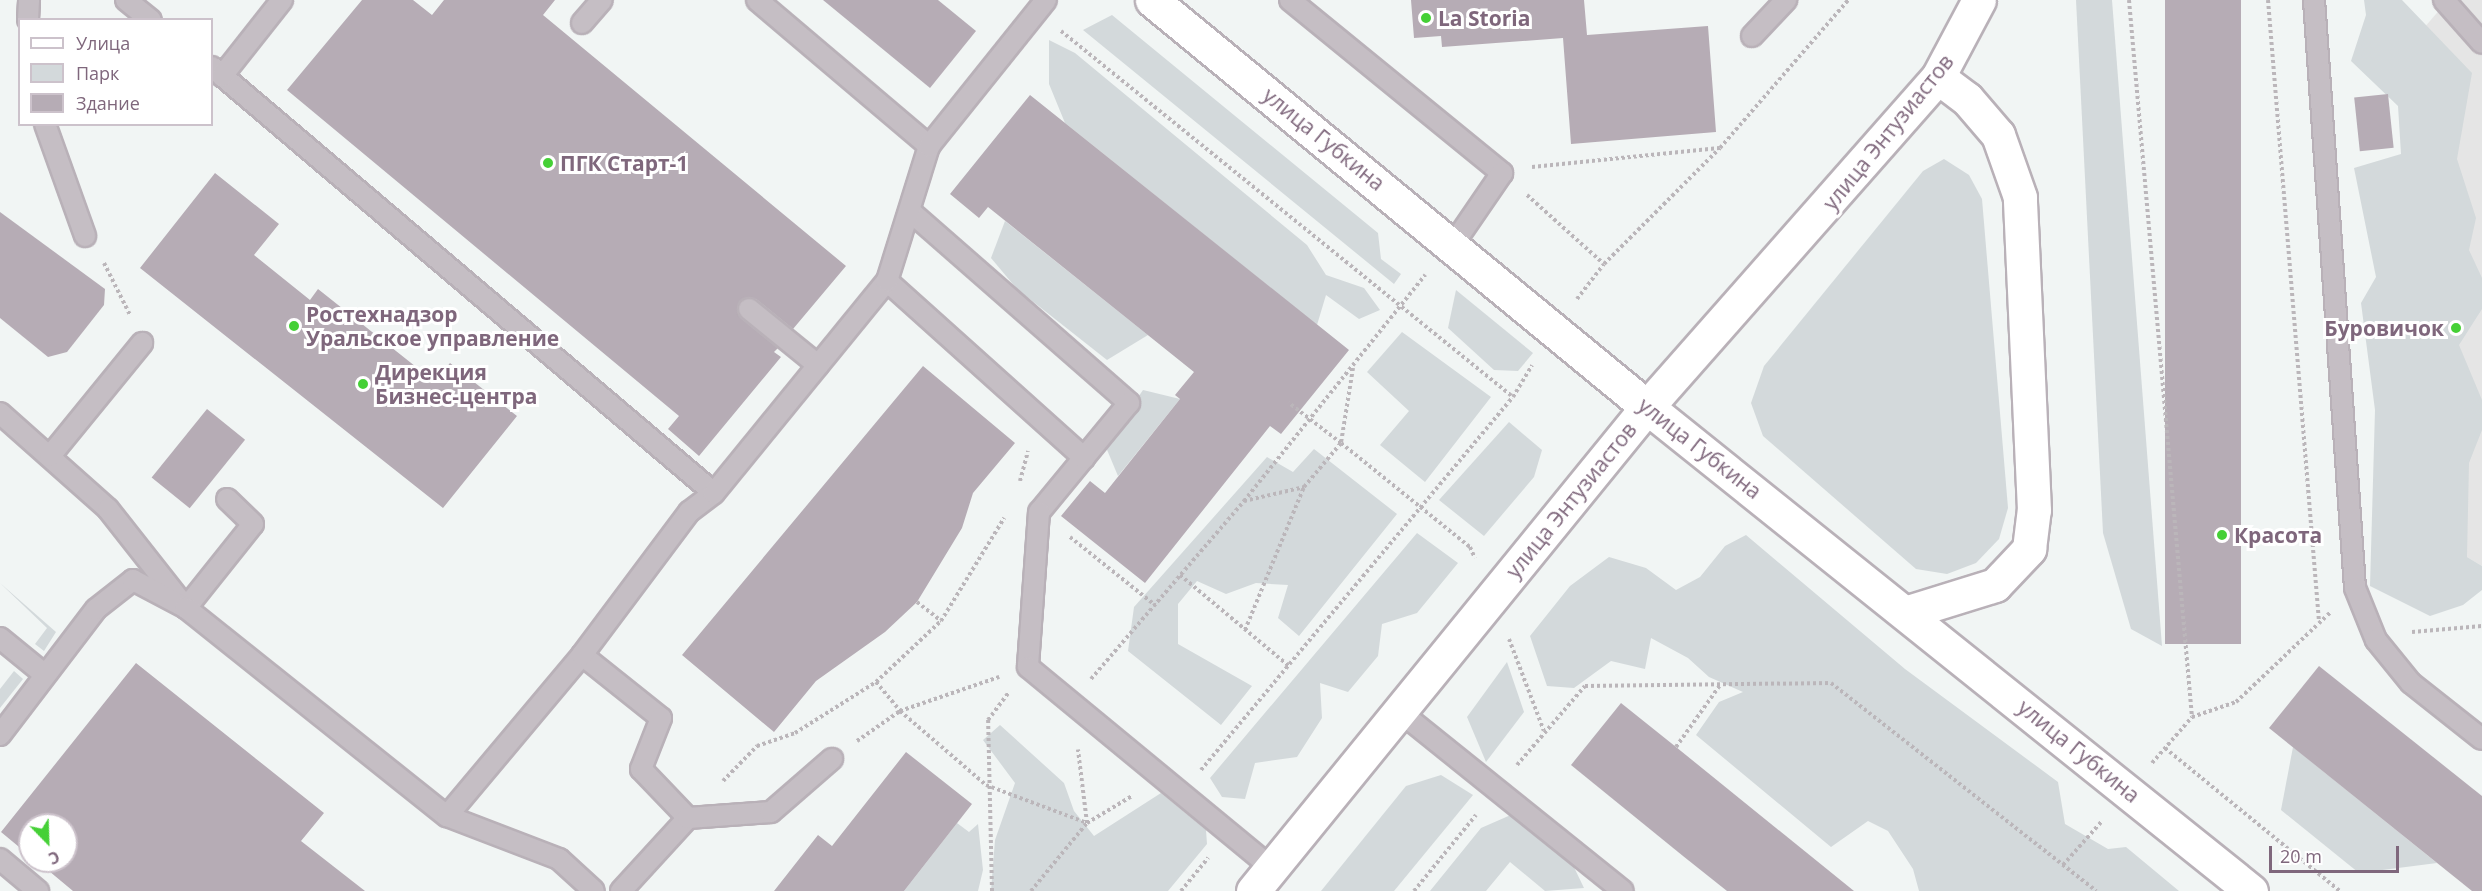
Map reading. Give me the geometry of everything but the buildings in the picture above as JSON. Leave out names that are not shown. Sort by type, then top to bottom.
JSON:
[{"type":"main road","name":"улица Губкина","points":[[1152,0],[1454,243],[1553,330],[1647,407],[1908,612],[2251,891]]},
{"type":"main road","name":"улица Энтузиастов","points":[[1263,880],[1647,407],[1938,77],[1979,0]]},
{"type":"main road","points":[[1908,612],[1995,585],[2029,549],[2034,510],[2020,197],[1998,135],[1967,99],[1938,77]]},
{"type":"lane","points":[[28,18],[29,0]]},
{"type":"lane","points":[[126,0],[148,18]]},
{"type":"lane","points":[[282,0],[217,72],[714,493]]},
{"type":"lane","points":[[582,23],[602,0]]},
{"type":"lane","points":[[756,0],[929,146]]},
{"type":"lane","points":[[1290,0],[1502,173],[1454,243]]},
{"type":"lane","points":[[1752,36],[1786,0]]},
{"type":"lane","points":[[2314,0],[2355,588],[2376,640],[2411,683],[2482,739]]},
{"type":"lane","points":[[2444,0],[2482,43]]},
{"type":"lane","points":[[447,816],[582,654],[689,512],[714,493],[887,281],[911,212],[929,146],[1041,6]]},
{"type":"lane","points":[[46,126],[85,236]]},
{"type":"lane","points":[[911,212],[1129,403],[1039,512],[1028,667],[1168,781],[1263,880]]},
{"type":"lane","points":[[887,281],[1083,458]]},
{"type":"lane","points":[[748,309],[819,365]]},
{"type":"lane","points":[[50,456],[142,343]]},
{"type":"lane","points":[[0,413],[108,509],[186,608]]},
{"type":"lane","points":[[186,608],[253,524],[227,499]]},
{"type":"lane","points":[[0,735],[44,674],[108,596],[133,580],[186,608],[447,816],[559,859],[594,891]]},
{"type":"lane","points":[[0,638],[44,674]]},
{"type":"lane","points":[[582,654],[661,718],[641,769],[688,818]]},
{"type":"lane","points":[[1399,711],[1498,787],[1623,891]]},
{"type":"lane","points":[[621,891],[688,818],[771,812],[832,759]]},
{"type":"lane","points":[[0,859],[39,891]]},
{"type":"path","points":[[1031,891],[1087,823],[1168,781],[1199,771],[1513,397],[1553,330],[1604,264],[1720,148],[1848,0]]},
{"type":"path","points":[[2129,0],[2192,717],[2236,702],[2355,588]]},
{"type":"path","points":[[2268,0],[2319,622]]},
{"type":"path","points":[[1041,6],[1513,397]]},
{"type":"path","points":[[1502,173],[1720,148]]},
{"type":"path","points":[[1502,173],[1604,264]]},
{"type":"path","points":[[85,236],[116,279],[142,343]]},
{"type":"path","points":[[1087,823],[1071,702],[1244,501],[1353,368],[1400,303],[1454,243]]},
{"type":"path","points":[[1245,630],[1304,487],[1341,443],[1353,368]]},
{"type":"path","points":[[1289,403],[1470,548],[1493,596],[1544,731]]},
{"type":"path","points":[[1016,495],[1032,438]]},
{"type":"path","points":[[1244,501],[1304,487]]},
{"type":"path","points":[[688,818],[757,746],[795,733],[876,682],[941,621],[1010,509]]},
{"type":"path","points":[[1039,512],[1155,605]]},
{"type":"path","points":[[1180,575],[1289,666]]},
{"type":"path","points":[[917,602],[941,621]]},
{"type":"path","points":[[2376,640],[2436,627],[2482,626]]},
{"type":"path","points":[[832,759],[900,711],[1028,667]]},
{"type":"path","points":[[876,682],[900,711],[986,785],[1087,823]]},
{"type":"path","points":[[1414,891],[1544,731],[1586,686],[1831,683],[2096,891]]},
{"type":"path","points":[[1676,747],[1721,685]]},
{"type":"path","points":[[988,720],[986,785],[992,891]]},
{"type":"path","points":[[2165,748],[2340,891]]},
{"type":"shaded area","name":"Буровичок","points":[[2448,0],[2482,0],[2482,566],[2450,547],[2405,50]]},
{"type":"green space","points":[[2076,0],[2112,0],[2162,646],[2131,629],[2103,533]]},
{"type":"green space","points":[[2364,0],[2402,0],[2472,73],[2457,159],[2476,218],[2469,250],[2482,278],[2482,309],[2459,345],[2482,400],[2482,430],[2469,463],[2467,557],[2482,566],[2482,590],[2463,605],[2430,616],[2370,586],[2375,410],[2361,303],[2376,277],[2354,168],[2401,154],[2398,106],[2351,61],[2366,15]]},
{"type":"green space","points":[[1112,15],[1378,233],[1381,259],[1401,274],[1394,284],[1083,30]]},
{"type":"green space","points":[[1049,40],[1075,53],[1307,245],[1326,275],[1364,288],[1380,310],[1359,319],[1326,295],[1317,325],[1065,123],[1049,84]]},
{"type":"green space","points":[[1944,159],[1969,175],[1982,199],[2008,508],[1999,539],[1976,563],[1947,574],[1916,569],[1763,436],[1751,403],[1764,366],[1923,171]]},
{"type":"green space","points":[[1005,221],[1148,335],[1107,360],[1017,289],[991,258]]},
{"type":"green space","points":[[1456,290],[1533,353],[1518,371],[1494,370],[1448,328]]},
{"type":"green space","points":[[1402,332],[1491,397],[1425,482],[1380,445],[1409,411],[1367,372]]},
{"type":"green space","points":[[1143,390],[1180,399],[1118,476],[1105,445]]},
{"type":"green space","points":[[1509,422],[1542,450],[1534,477],[1484,536],[1439,500]]},
{"type":"green space","points":[[1314,449],[1397,514],[1299,636],[1278,618],[1288,585],[1256,583],[1226,594],[1197,581],[1178,604],[1178,644],[1252,686],[1221,725],[1128,651],[1134,607],[1267,457],[1293,472]]},
{"type":"green space","points":[[1417,533],[1458,563],[1417,613],[1382,624],[1378,656],[1348,692],[1320,683],[1322,718],[1297,757],[1255,763],[1245,799],[1222,797],[1210,778]]},
{"type":"green space","points":[[1746,535],[1905,669],[2058,782],[2065,824],[2108,849],[2126,847],[2179,891],[1919,891],[1913,869],[1888,831],[1868,821],[1831,847],[1696,735],[1719,702],[1743,692],[1709,677],[1688,658],[1651,638],[1645,669],[1611,661],[1574,688],[1547,686],[1530,636],[1570,586],[1609,557],[1646,568],[1676,590],[1700,577],[1725,546]]},
{"type":"green space","points":[[0,583],[56,632],[44,651],[35,644],[47,628]]},
{"type":"green space","points":[[1507,662],[1524,712],[1486,762],[1467,717]]},
{"type":"green space","points":[[14,671],[23,679],[0,708],[0,689]]},
{"type":"green space","points":[[1000,725],[1064,783],[1074,811],[1094,836],[1161,793],[1206,830],[1207,844],[1168,891],[991,891],[995,840],[1015,783],[983,740]]},
{"type":"green space","points":[[2293,747],[2437,863],[2359,873],[2281,810]]},
{"type":"green space","points":[[1441,775],[1473,795],[1394,891],[1321,891],[1406,786]]},
{"type":"green space","points":[[1513,814],[1571,861],[1584,888],[1545,891],[1510,862],[1486,891],[1430,891],[1481,828]]},
{"type":"green space","points":[[957,823],[969,832],[978,824],[983,870],[978,891],[904,891]]},
{"type":"place","name":"La Storia","points":[[1426,18]]},
{"type":"place","name":"ПГК Старт-1","points":[[548,163]]},
{"type":"place","name":"Ростехнадзор Уральское управление","points":[[294,326]]},
{"type":"place","name":"Буровичок","points":[[2456,328]]},
{"type":"place","name":"Дирекция Бизнес-центра","points":[[363,384]]},
{"type":"place","name":"Красота","points":[[2222,535]]}]
